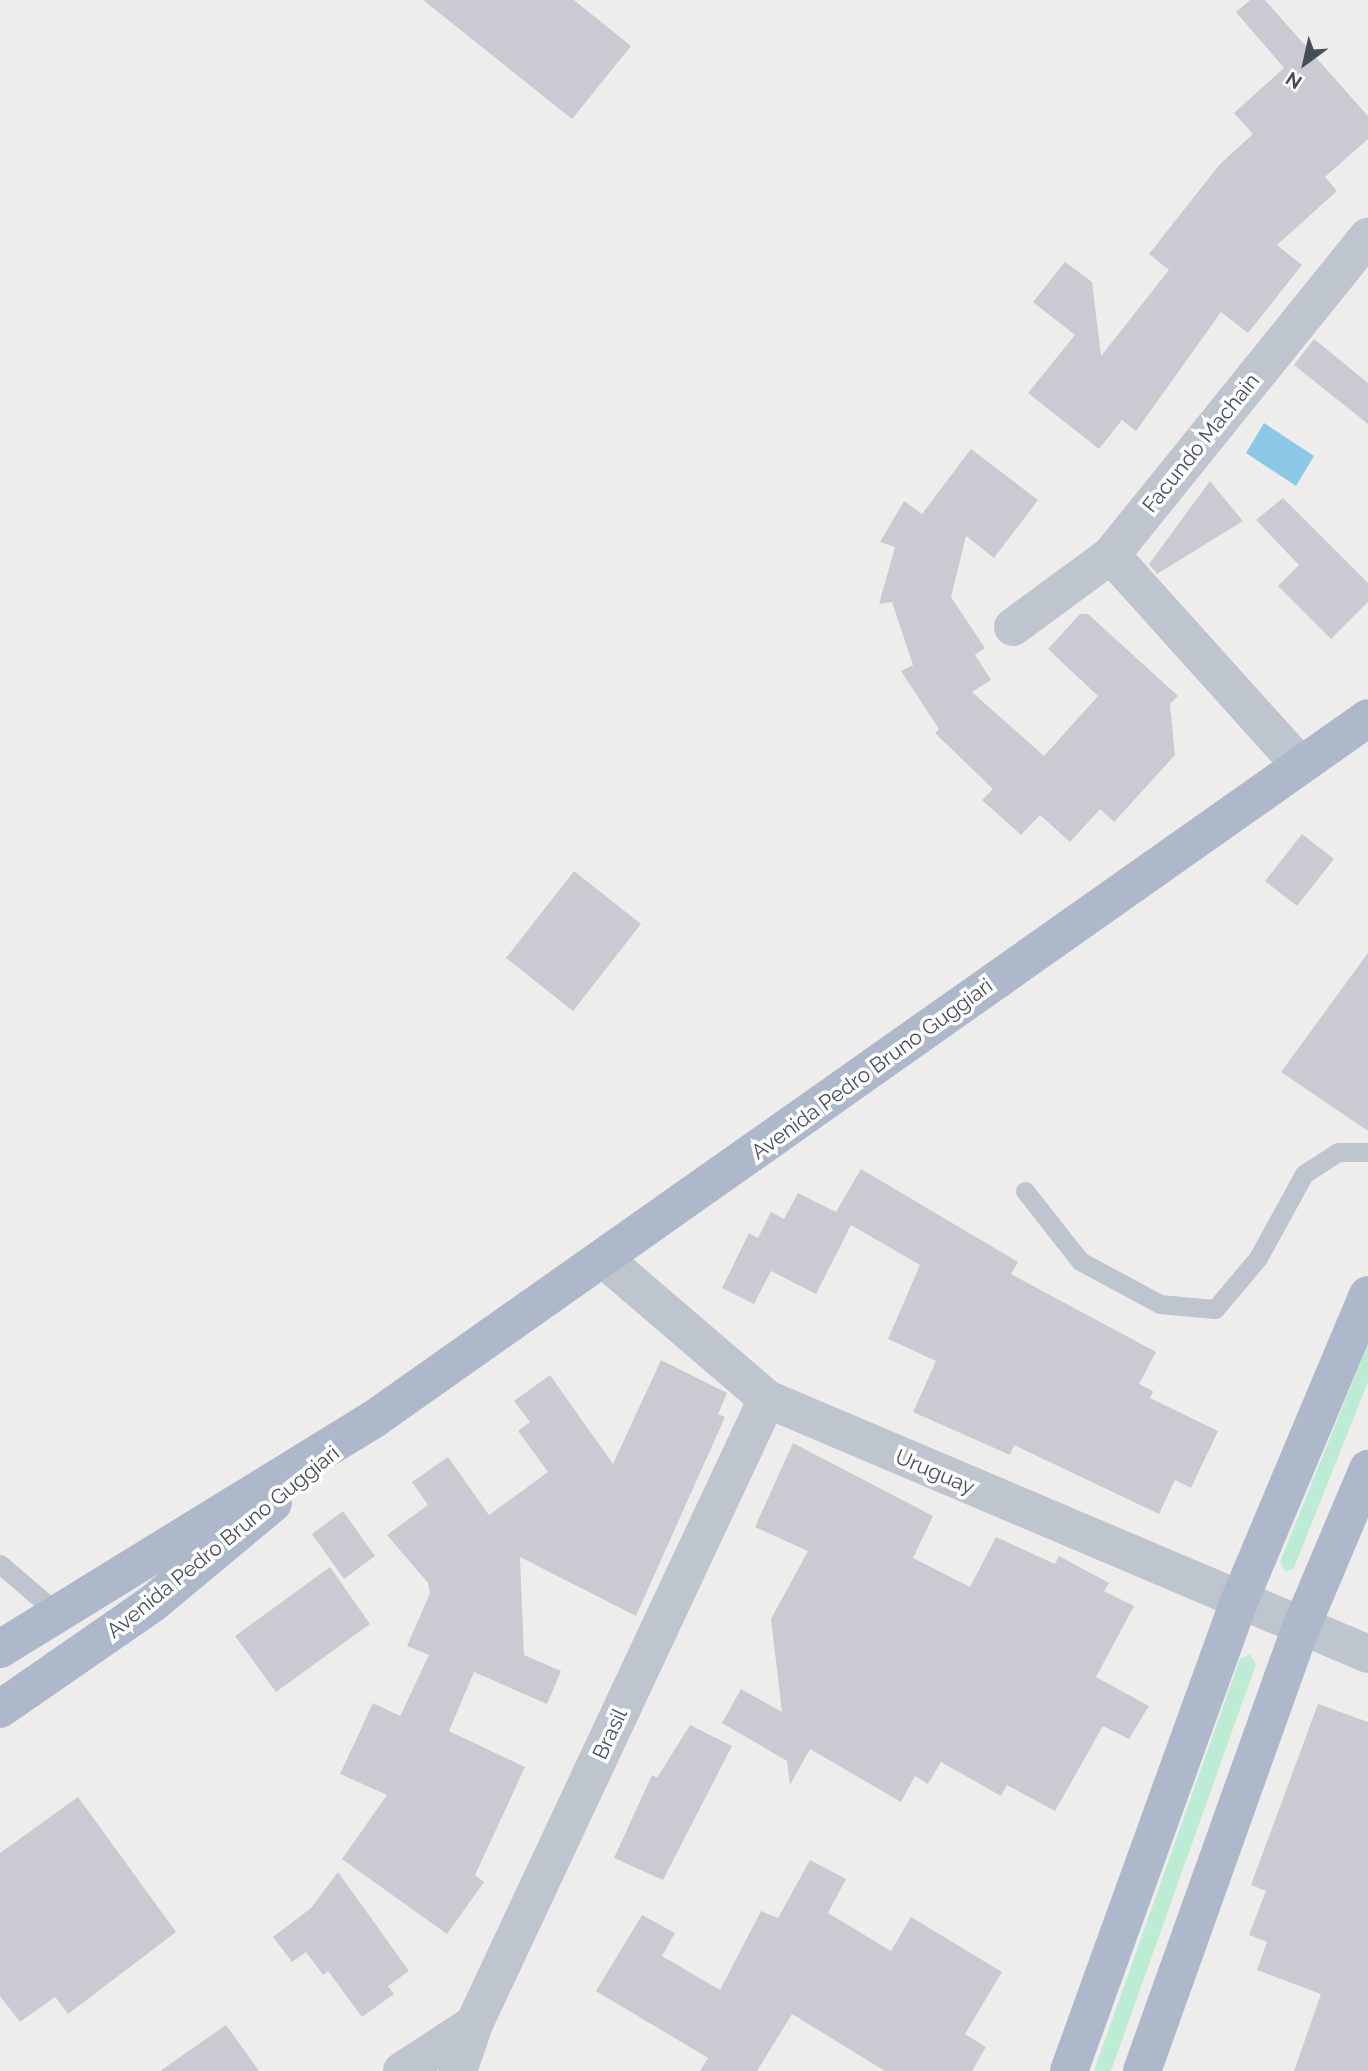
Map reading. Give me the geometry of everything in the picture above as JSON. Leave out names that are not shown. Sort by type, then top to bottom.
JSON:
[{"type":"main road","name":"Avenida Pedro Bruno Guggiari","points":[[0,1649],[374,1419],[605,1260],[1298,763],[1368,718]]},
{"type":"main road","points":[[1069,2071],[1238,1604],[1368,1296]]},
{"type":"main road","name":"Avenida Pedro Bruno Guggiari","points":[[0,1709],[153,1604],[374,1419]]},
{"type":"main road","points":[[1142,2071],[1300,1630],[1368,1469]]},
{"type":"street","name":"Facundo Machain","points":[[1013,628],[1111,555],[1368,237]]},
{"type":"street","points":[[1111,555],[1298,763]]},
{"type":"street","name":"Uruguay","points":[[605,1260],[767,1399],[1238,1604],[1368,1654]]},
{"type":"street","name":"Brasil","points":[[458,2071],[474,2024],[767,1399]]},
{"type":"street","points":[[402,2071],[474,2024]]},
{"type":"lane","points":[[1025,1191],[1080,1261],[1160,1304],[1215,1309],[1258,1258],[1304,1174],[1338,1152],[1368,1152]]},
{"type":"lane","points":[[0,1564],[57,1613]]},
{"type":"green space","points":[[1368,1344],[1368,1382],[1294,1568],[1286,1572],[1280,1562]]},
{"type":"green space","points":[[1250,1654],[1256,1664],[1111,2071],[1094,2071],[1240,1659]]},
{"type":"water","points":[[1264,423],[1314,456],[1296,486],[1246,453]]},
{"type":"building","points":[[423,0],[574,0],[631,46],[572,119]]},
{"type":"building","points":[[1250,0],[1265,0],[1368,116],[1368,139],[1325,177],[1337,191],[1277,245],[1302,265],[1248,333],[1221,312],[1136,431],[1122,420],[1099,449],[1028,393],[1075,335],[1033,302],[1065,262],[1092,282],[1101,356],[1169,270],[1149,254],[1220,164],[1253,134],[1234,113],[1284,68],[1236,12]]},
{"type":"building","points":[[1314,339],[1368,383],[1368,424],[1294,365]]},
{"type":"building","points":[[971,449],[1038,500],[994,558],[966,536],[951,597],[985,648],[975,655],[991,680],[972,692],[1044,756],[1098,696],[1048,649],[1080,614],[1088,614],[1178,696],[1170,704],[1175,755],[1114,822],[1100,809],[1070,842],[1040,815],[1021,835],[982,800],[993,789],[935,733],[939,729],[901,671],[913,665],[892,602],[879,604],[895,547],[880,542],[904,501],[922,514]]},
{"type":"building","points":[[1210,481],[1243,521],[1157,574],[1149,564]]},
{"type":"building","points":[[1283,498],[1368,583],[1368,602],[1331,639],[1278,586],[1299,565],[1256,520]]},
{"type":"building","points":[[1302,834],[1334,859],[1297,906],[1265,881]]},
{"type":"building","points":[[574,871],[641,924],[573,1011],[506,958]]},
{"type":"building","points":[[1368,953],[1368,1131],[1281,1072]]},
{"type":"building","points":[[861,1169],[1018,1262],[1011,1274],[1156,1352],[1139,1384],[1153,1391],[1150,1398],[1218,1431],[1191,1488],[1175,1480],[1159,1514],[1014,1445],[1010,1455],[913,1412],[936,1361],[888,1339],[920,1265],[851,1225],[816,1294],[771,1271],[754,1304],[722,1288],[749,1233],[758,1238],[771,1212],[784,1219],[798,1193],[836,1212]]},
{"type":"building","points":[[661,1360],[727,1393],[718,1414],[725,1417],[636,1616],[520,1557],[524,1655],[561,1671],[547,1704],[474,1672],[449,1731],[525,1767],[475,1875],[484,1882],[447,1934],[342,1859],[387,1795],[340,1774],[373,1703],[400,1716],[429,1655],[407,1646],[430,1593],[428,1583],[387,1535],[428,1505],[412,1482],[448,1457],[489,1515],[548,1472],[518,1431],[530,1422],[514,1401],[550,1375],[613,1464]]},
{"type":"building","points":[[793,1443],[933,1516],[913,1558],[970,1587],[996,1537],[1055,1564],[1059,1556],[1109,1583],[1104,1591],[1134,1606],[1096,1677],[1149,1706],[1129,1739],[1103,1726],[1055,1811],[1007,1785],[1001,1796],[941,1762],[928,1784],[915,1776],[901,1802],[810,1749],[790,1785],[787,1761],[722,1723],[741,1689],[782,1712],[771,1619],[808,1551],[755,1527]]},
{"type":"building","points":[[343,1511],[375,1556],[344,1579],[312,1534]]},
{"type":"building","points":[[330,1567],[370,1624],[276,1692],[235,1636]]},
{"type":"building","points":[[1318,1704],[1368,1722],[1368,2071],[1294,2071],[1321,1994],[1257,1970],[1267,1942],[1249,1935],[1266,1891],[1251,1885]]},
{"type":"building","points":[[690,1725],[732,1746],[663,1880],[614,1858],[652,1775],[657,1778]]},
{"type":"building","points":[[78,1797],[176,1932],[68,2014],[55,1997],[20,2022],[0,1996],[0,1853]]},
{"type":"building","points":[[810,1860],[846,1879],[828,1913],[891,1951],[911,1917],[1002,1972],[965,2034],[986,2047],[972,2071],[885,2071],[792,2014],[757,2071],[700,2071],[708,2058],[596,1991],[642,1915],[675,1933],[662,1956],[720,1990],[761,1911],[778,1918]]},
{"type":"building","points":[[338,1872],[409,1971],[388,1986],[394,1994],[362,2017],[328,1971],[323,1975],[306,1952],[292,1962],[273,1937],[311,1908]]},
{"type":"building","points":[[226,2025],[259,2071],[160,2071]]}]
